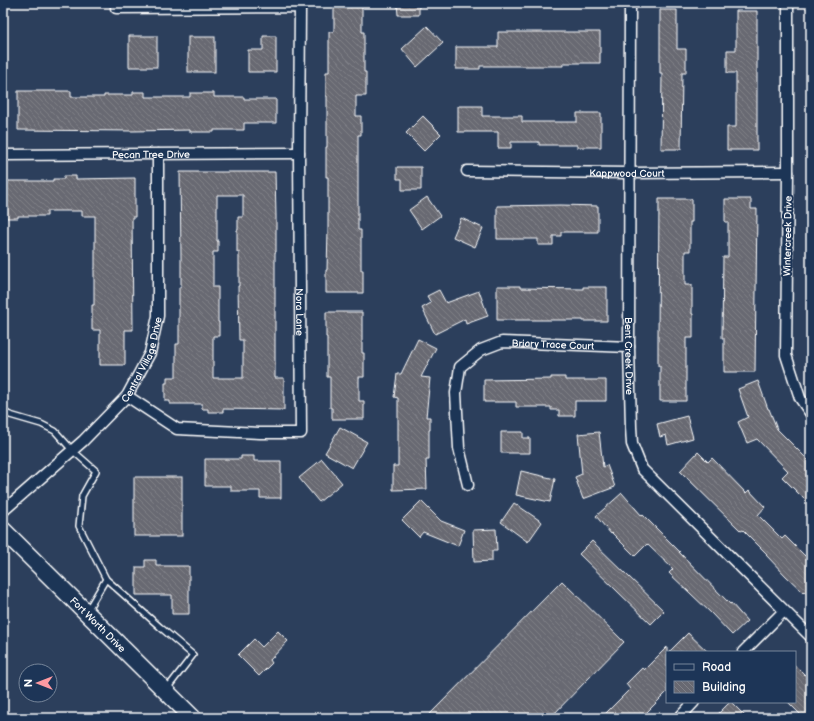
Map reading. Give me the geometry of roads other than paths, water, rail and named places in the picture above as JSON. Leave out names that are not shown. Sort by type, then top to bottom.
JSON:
[{"type":"main road","name":"Fort Worth Drive","points":[[3,530],[193,718]]},
{"type":"street","name":"Bent Creek Drive","points":[[630,3],[629,347],[632,444],[642,469],[811,637]]},
{"type":"street","name":"Wintercreek Drive","points":[[788,3],[786,355],[800,398],[811,414]]},
{"type":"street","name":"Nora Lane","points":[[127,396],[177,429],[260,433],[301,433],[299,153],[300,7],[221,5]]},
{"type":"street","points":[[116,8],[221,5]]},
{"type":"street","name":"Pecan Tree Drive","points":[[3,155],[299,153]]},
{"type":"street","name":"Central Village Drive","points":[[3,511],[83,441],[127,396],[150,353],[158,316],[158,154]]},
{"type":"street","name":"Kappwood Court","points":[[467,171],[629,174],[788,172]]},
{"type":"street","name":"Briary Trace Court","points":[[468,485],[459,448],[456,393],[460,367],[481,350],[502,342],[629,347]]},
{"type":"street","points":[[744,651],[784,611]]},
{"type":"street","points":[[679,718],[693,703]]},
{"type":"lane","points":[[3,409],[4,412],[10,415],[41,424],[55,431],[72,450],[96,471],[82,496],[79,526],[106,579],[193,656],[165,690]]},
{"type":"lane","points":[[86,612],[106,579]]}]
